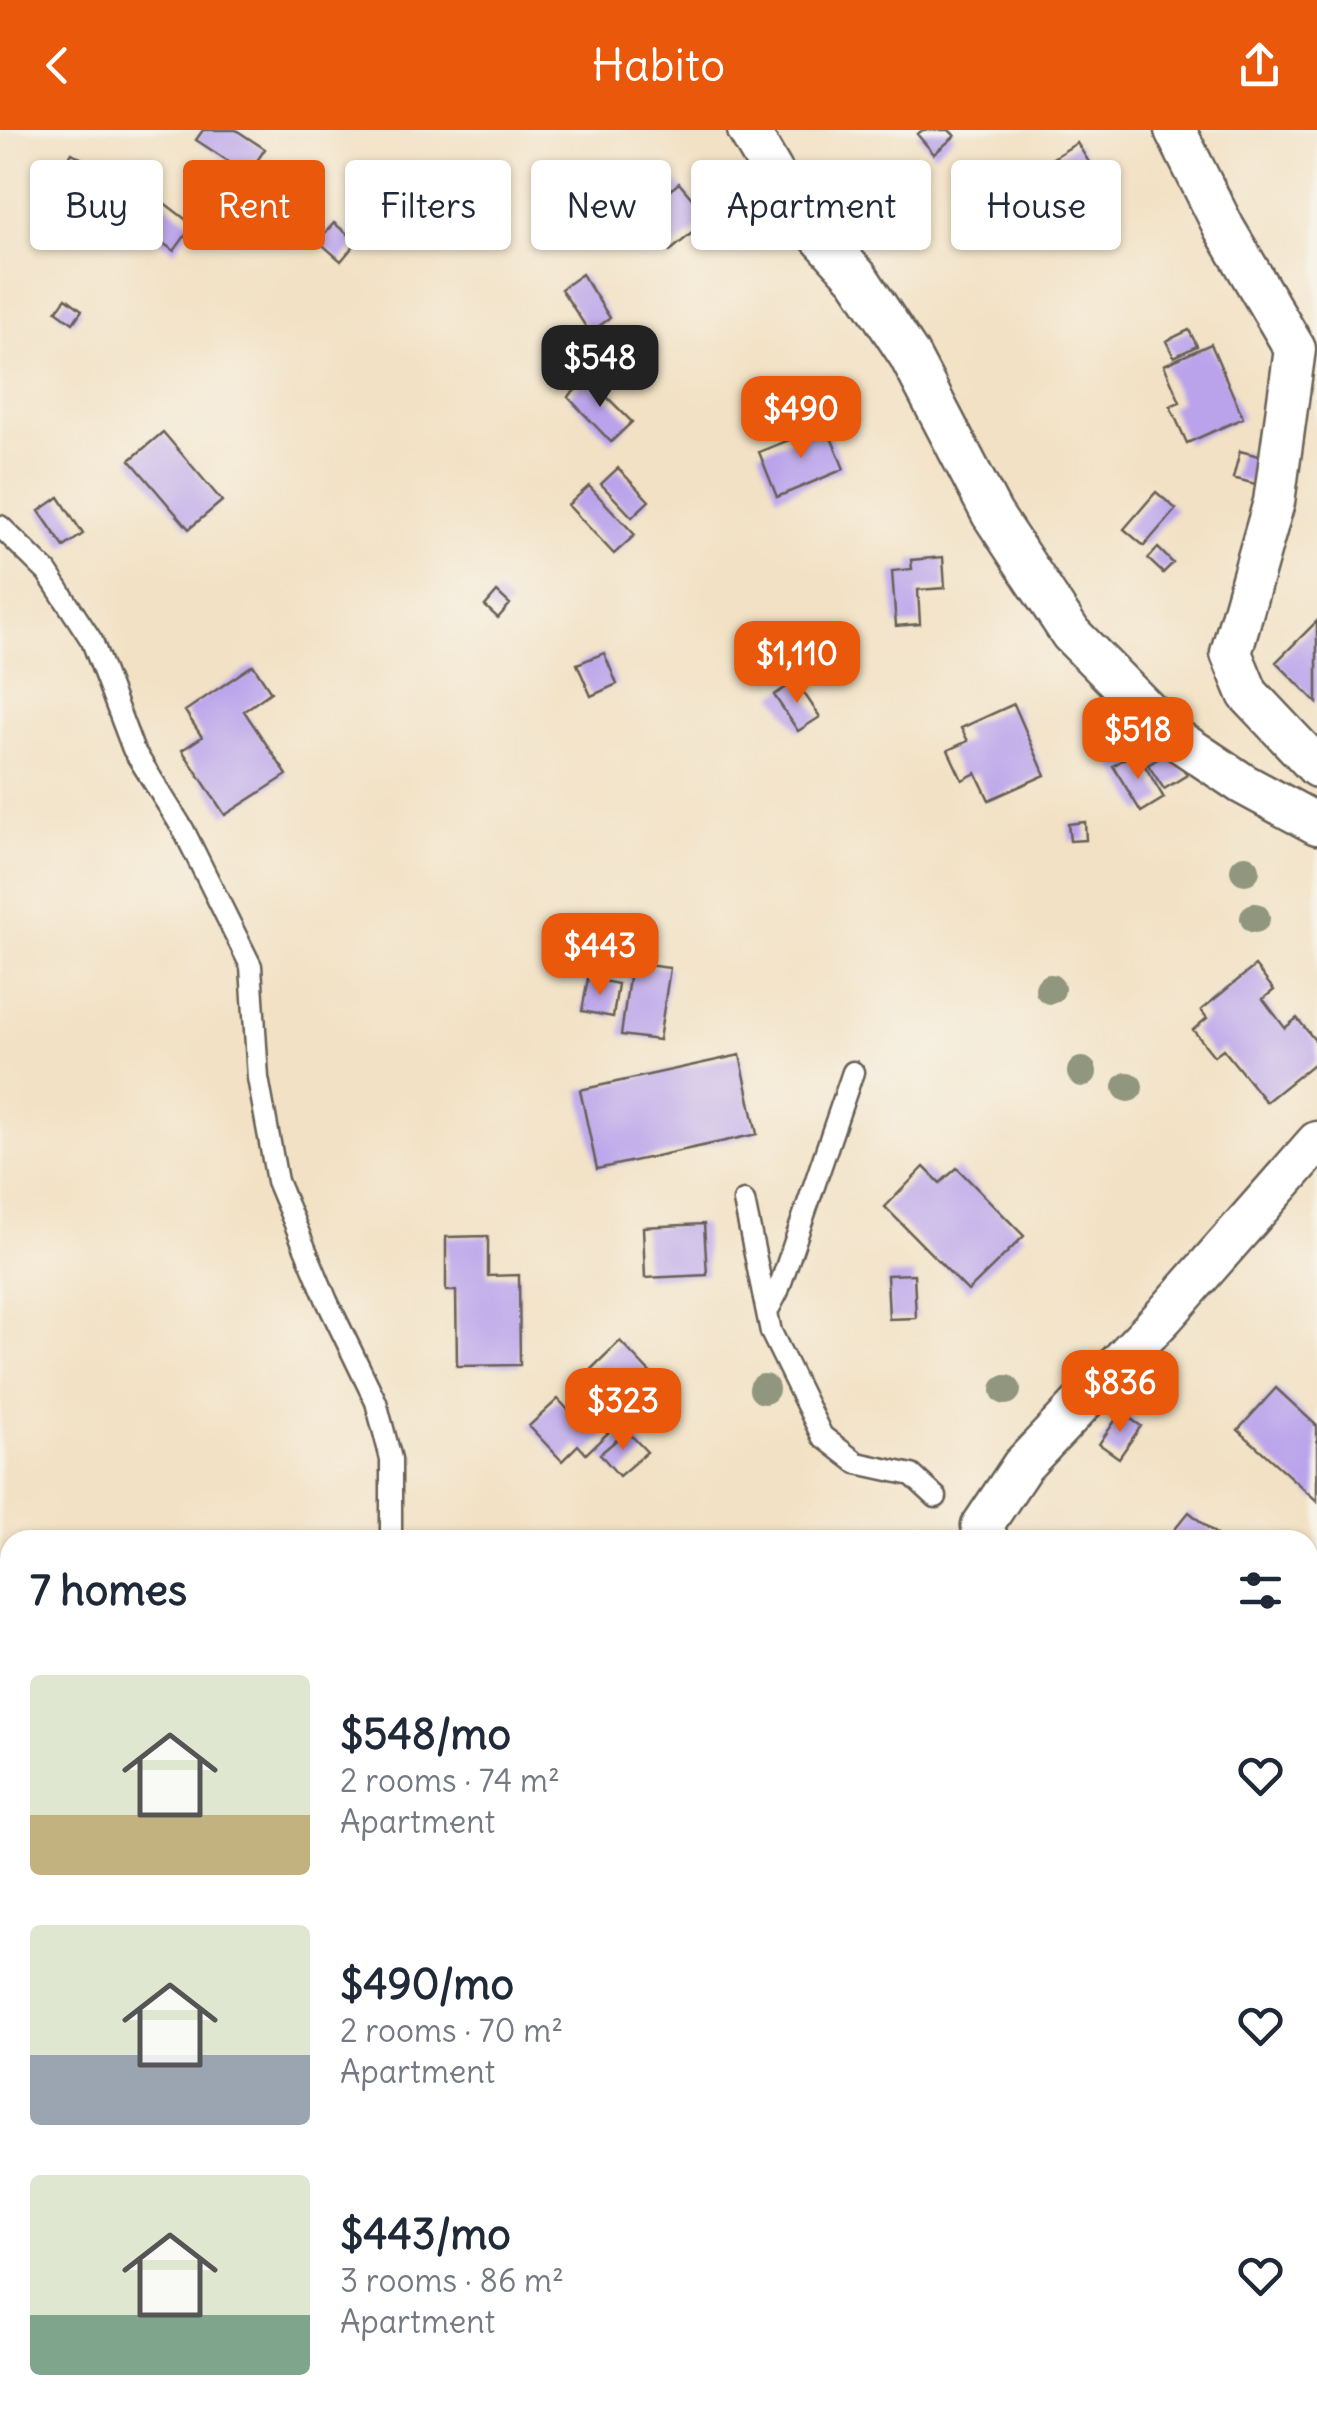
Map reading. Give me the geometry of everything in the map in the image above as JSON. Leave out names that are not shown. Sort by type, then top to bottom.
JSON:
[{"type":"street","points":[[748,130],[793,206],[858,278],[909,355],[992,514],[1072,634],[1173,737],[1243,784],[1317,824]]},
{"type":"street","points":[[1175,130],[1224,228],[1295,349],[1274,502],[1231,653],[1248,694],[1317,767]]},
{"type":"street","points":[[984,1530],[982,1526],[1022,1466],[1164,1316],[1317,1142]]},
{"type":"lane","points":[[0,526],[46,572],[92,641],[133,749],[183,829],[251,966],[258,1078],[277,1180],[328,1302],[376,1402],[391,1459],[391,1530]]},
{"type":"lane","points":[[767,1312],[778,1291],[853,1072]]},
{"type":"lane","points":[[744,1201],[771,1332],[822,1436],[857,1463],[912,1475],[936,1496]]},
{"type":"building","points":[[203,130],[236,130],[265,149],[258,160],[227,160],[196,140]]},
{"type":"building","points":[[923,130],[949,130],[955,136],[934,154],[917,134]]},
{"type":"building","points":[[1077,143],[1088,160],[1050,160]]},
{"type":"building","points":[[679,183],[691,197],[691,234],[670,251],[671,250],[671,190]]},
{"type":"building","points":[[163,202],[183,217],[183,239],[174,251],[163,243]]},
{"type":"building","points":[[334,223],[345,232],[345,250],[350,250],[341,261],[325,247],[325,233]]},
{"type":"building","points":[[582,274],[610,318],[590,333],[561,289]]},
{"type":"building","points":[[66,298],[82,310],[73,323],[56,311]]},
{"type":"building","points":[[1189,330],[1197,346],[1174,357],[1166,341]]},
{"type":"building","points":[[1211,344],[1243,418],[1187,443],[1170,406],[1180,402],[1164,365]]},
{"type":"building","points":[[588,378],[632,422],[611,442],[568,397]]},
{"type":"building","points":[[826,425],[844,469],[777,497],[759,452]]},
{"type":"building","points":[[163,432],[222,501],[189,529],[130,460]]},
{"type":"building","points":[[1240,451],[1270,459],[1263,486],[1233,478]]},
{"type":"building","points":[[618,468],[649,501],[632,517],[601,484]]},
{"type":"building","points":[[589,486],[635,535],[614,554],[568,505]]},
{"type":"building","points":[[1156,492],[1176,509],[1144,546],[1124,529]]},
{"type":"building","points":[[59,497],[83,534],[64,547],[39,511]]},
{"type":"building","points":[[1158,548],[1173,563],[1163,573],[1148,559]]},
{"type":"building","points":[[943,557],[945,588],[918,590],[920,624],[896,626],[892,571],[912,569],[911,560]]},
{"type":"building","points":[[497,592],[510,604],[498,618],[485,606]]},
{"type":"building","points":[[1317,621],[1317,703],[1276,662]]},
{"type":"building","points":[[604,653],[617,684],[591,696],[577,664]]},
{"type":"building","points":[[253,665],[271,692],[244,711],[287,775],[225,815],[182,750],[202,737],[185,711]]},
{"type":"building","points":[[796,681],[820,717],[798,731],[774,695]]},
{"type":"building","points":[[1014,704],[1045,775],[989,800],[976,773],[962,780],[948,750],[968,741],[961,728]]},
{"type":"building","points":[[1172,750],[1187,775],[1164,789],[1148,765]]},
{"type":"building","points":[[1136,751],[1164,798],[1141,812],[1113,766]]},
{"type":"building","points":[[1085,822],[1086,840],[1070,841],[1068,824]]},
{"type":"building","points":[[631,963],[670,968],[659,1040],[621,1035]]},
{"type":"building","points":[[1255,966],[1274,990],[1263,999],[1285,1028],[1297,1018],[1317,1043],[1317,1061],[1266,1102],[1223,1049],[1214,1056],[1193,1030],[1207,1018],[1201,1010]]},
{"type":"building","points":[[588,978],[618,984],[613,1017],[582,1011]]},
{"type":"building","points":[[740,1055],[757,1134],[597,1169],[580,1090]]},
{"type":"building","points":[[924,1167],[940,1183],[957,1168],[1024,1236],[968,1291],[885,1207]]},
{"type":"building","points":[[704,1224],[707,1275],[645,1278],[643,1227]]},
{"type":"building","points":[[488,1236],[488,1276],[519,1275],[520,1365],[457,1366],[456,1291],[446,1291],[446,1237]]},
{"type":"building","points":[[914,1274],[916,1318],[889,1319],[887,1275]]},
{"type":"building","points":[[620,1341],[654,1377],[628,1402],[634,1408],[586,1454],[578,1445],[562,1461],[529,1426],[558,1399],[569,1411],[581,1399],[575,1391],[588,1379],[585,1375]]},
{"type":"building","points":[[1276,1388],[1317,1426],[1317,1501],[1238,1430]]},
{"type":"building","points":[[1121,1412],[1141,1426],[1119,1458],[1099,1444]]},
{"type":"building","points":[[627,1431],[647,1452],[619,1476],[600,1454]]},
{"type":"building","points":[[1189,1512],[1211,1530],[1174,1530]]}]
